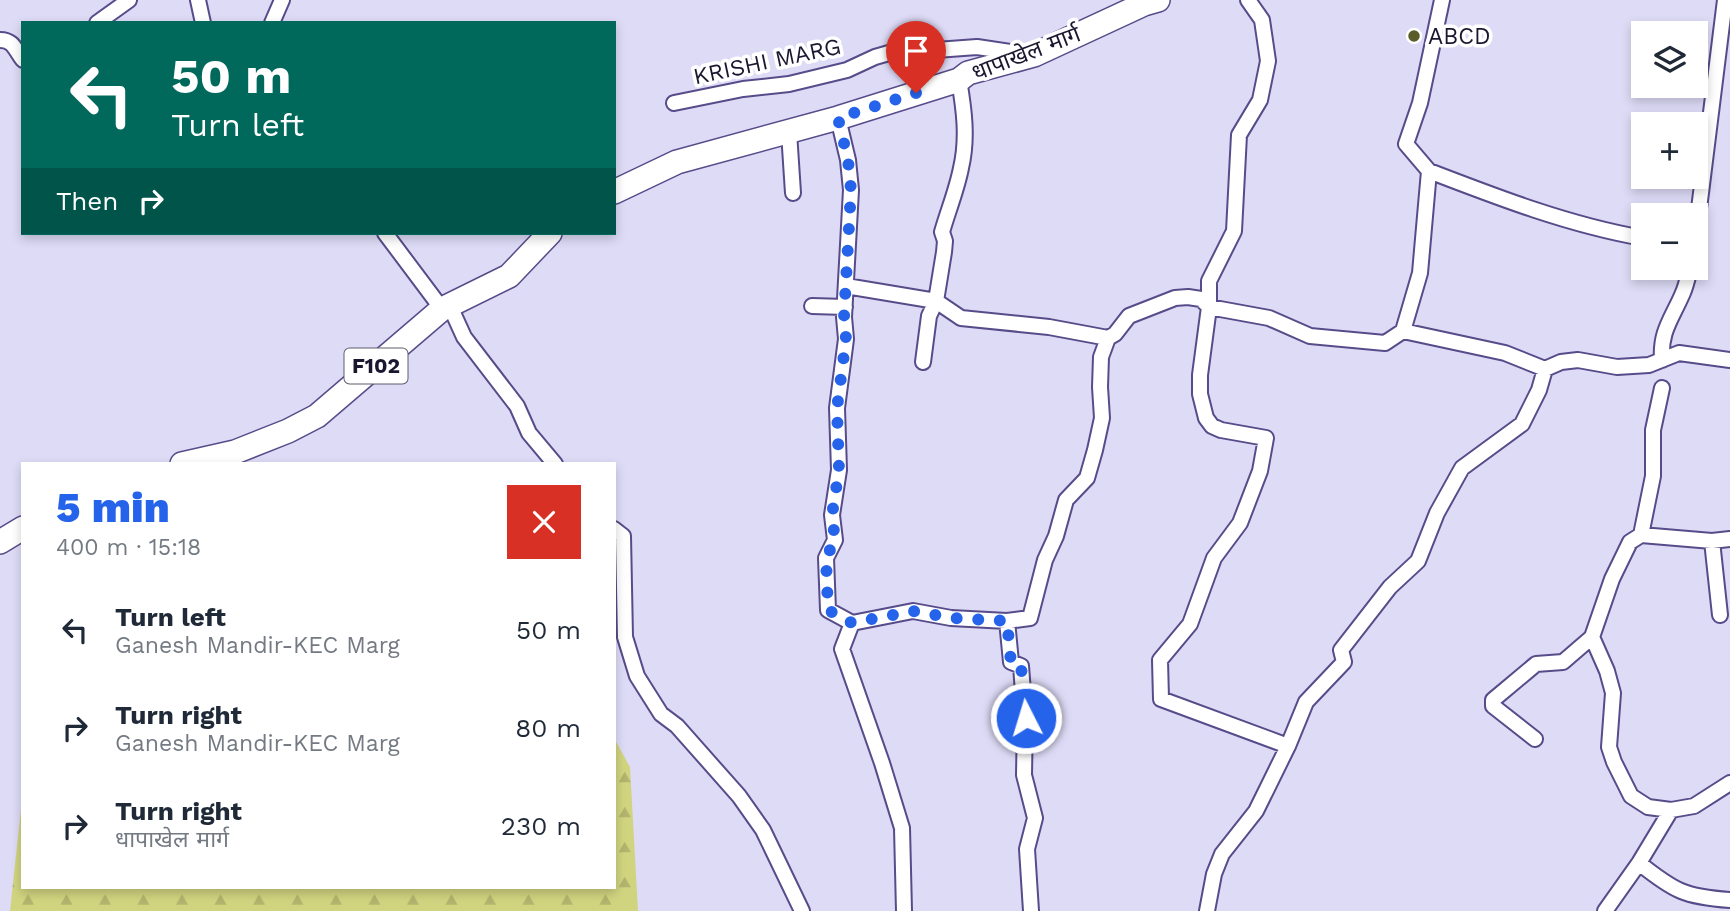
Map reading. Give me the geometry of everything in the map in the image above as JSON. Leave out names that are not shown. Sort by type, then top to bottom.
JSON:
[{"type":"main road","name":"धापाखेल मार्ग","points":[[616,191],[677,162],[838,118],[959,80],[968,73],[1034,55],[1158,0]]},
{"type":"main road","name":"F102","points":[[201,462],[238,458],[317,416],[446,306],[509,276],[548,235]]},
{"type":"main road","points":[[0,542],[21,529]]},
{"type":"street","points":[[198,0],[203,21]]},
{"type":"street","points":[[273,21],[282,0]]},
{"type":"street","points":[[1248,0],[1262,20],[1268,61],[1260,100],[1239,135],[1234,231],[1209,281],[1200,394],[1206,418],[1212,426],[1266,438],[1260,471],[1240,523],[1214,558],[1189,624],[1160,660],[1161,699],[1288,746]]},
{"type":"street","points":[[1442,0],[1420,103],[1406,145],[1429,171],[1521,206],[1608,232],[1631,236]]},
{"type":"street","points":[[1700,203],[1724,0]]},
{"type":"street","points":[[99,21],[119,1]]},
{"type":"street","points":[[0,40],[12,43],[21,57]]},
{"type":"street","name":"KRISHI MARG","points":[[674,103],[743,89],[789,84],[846,70],[875,57],[903,49],[977,47],[1034,55]]},
{"type":"street","points":[[923,362],[929,316],[936,300],[945,242],[942,232],[961,167],[965,136],[959,80]]},
{"type":"street","points":[[838,118],[848,160],[851,190],[846,339],[837,408],[839,470],[832,515],[835,540],[826,558],[826,577],[828,610],[852,623],[913,611],[951,618],[1007,621],[1031,618],[1045,560],[1056,536],[1066,499],[1087,478],[1102,418],[1101,357],[1108,338],[1115,334],[1129,316],[1175,298],[1201,299],[1209,307],[1269,318],[1310,336],[1385,343],[1403,331],[1420,273],[1429,171]]},
{"type":"street","points":[[789,132],[793,193]]},
{"type":"street","points":[[387,235],[446,306],[464,337],[517,406],[529,433],[553,462]]},
{"type":"street","points":[[1662,360],[1661,343],[1686,280]]},
{"type":"street","points":[[846,286],[936,300],[961,318],[1049,327],[1108,338]]},
{"type":"street","points":[[812,306],[845,307]]},
{"type":"street","points":[[1403,331],[1506,353],[1545,369],[1561,362],[1578,360],[1617,367],[1649,365],[1679,353],[1730,360]]},
{"type":"street","points":[[1207,911],[1214,874],[1222,854],[1255,811],[1288,746],[1306,702],[1344,662],[1341,650],[1390,587],[1418,561],[1437,513],[1462,468],[1522,424],[1539,390],[1545,369]]},
{"type":"street","points":[[1641,535],[1653,476],[1653,430],[1662,388]]},
{"type":"street","points":[[616,531],[623,536],[625,637],[637,676],[661,714],[677,726],[739,796],[762,831],[802,911]]},
{"type":"street","points":[[1535,739],[1493,706],[1493,700],[1536,664],[1563,662],[1592,637],[1618,566],[1630,542],[1641,535],[1712,541],[1730,539]]},
{"type":"street","points":[[1712,541],[1720,615]]},
{"type":"street","points":[[1007,621],[1011,663],[1021,666],[1026,718],[1024,775],[1035,818],[1027,849],[1031,911]]},
{"type":"street","points":[[852,623],[842,649],[902,828],[904,911]]},
{"type":"street","points":[[1592,637],[1607,671],[1613,693],[1609,747],[1631,796],[1648,807],[1671,810],[1694,806],[1730,783]]},
{"type":"street","points":[[1605,911],[1666,822],[1671,810]]},
{"type":"street","points":[[1639,863],[1660,880],[1685,894],[1704,899],[1730,900]]},
{"type":"green space","points":[[616,742],[630,767],[638,911],[10,911],[21,809],[21,889],[616,889]]},
{"type":"place","name":"ABCD","points":[[1414,36]]},
{"type":"route","points":[[916,93],[838,118],[848,160],[851,190],[844,317],[846,339],[837,408],[839,470],[832,515],[835,540],[826,558],[828,610],[852,623],[913,611],[951,618],[1007,621],[1011,663],[1021,666],[1026,718]]}]
